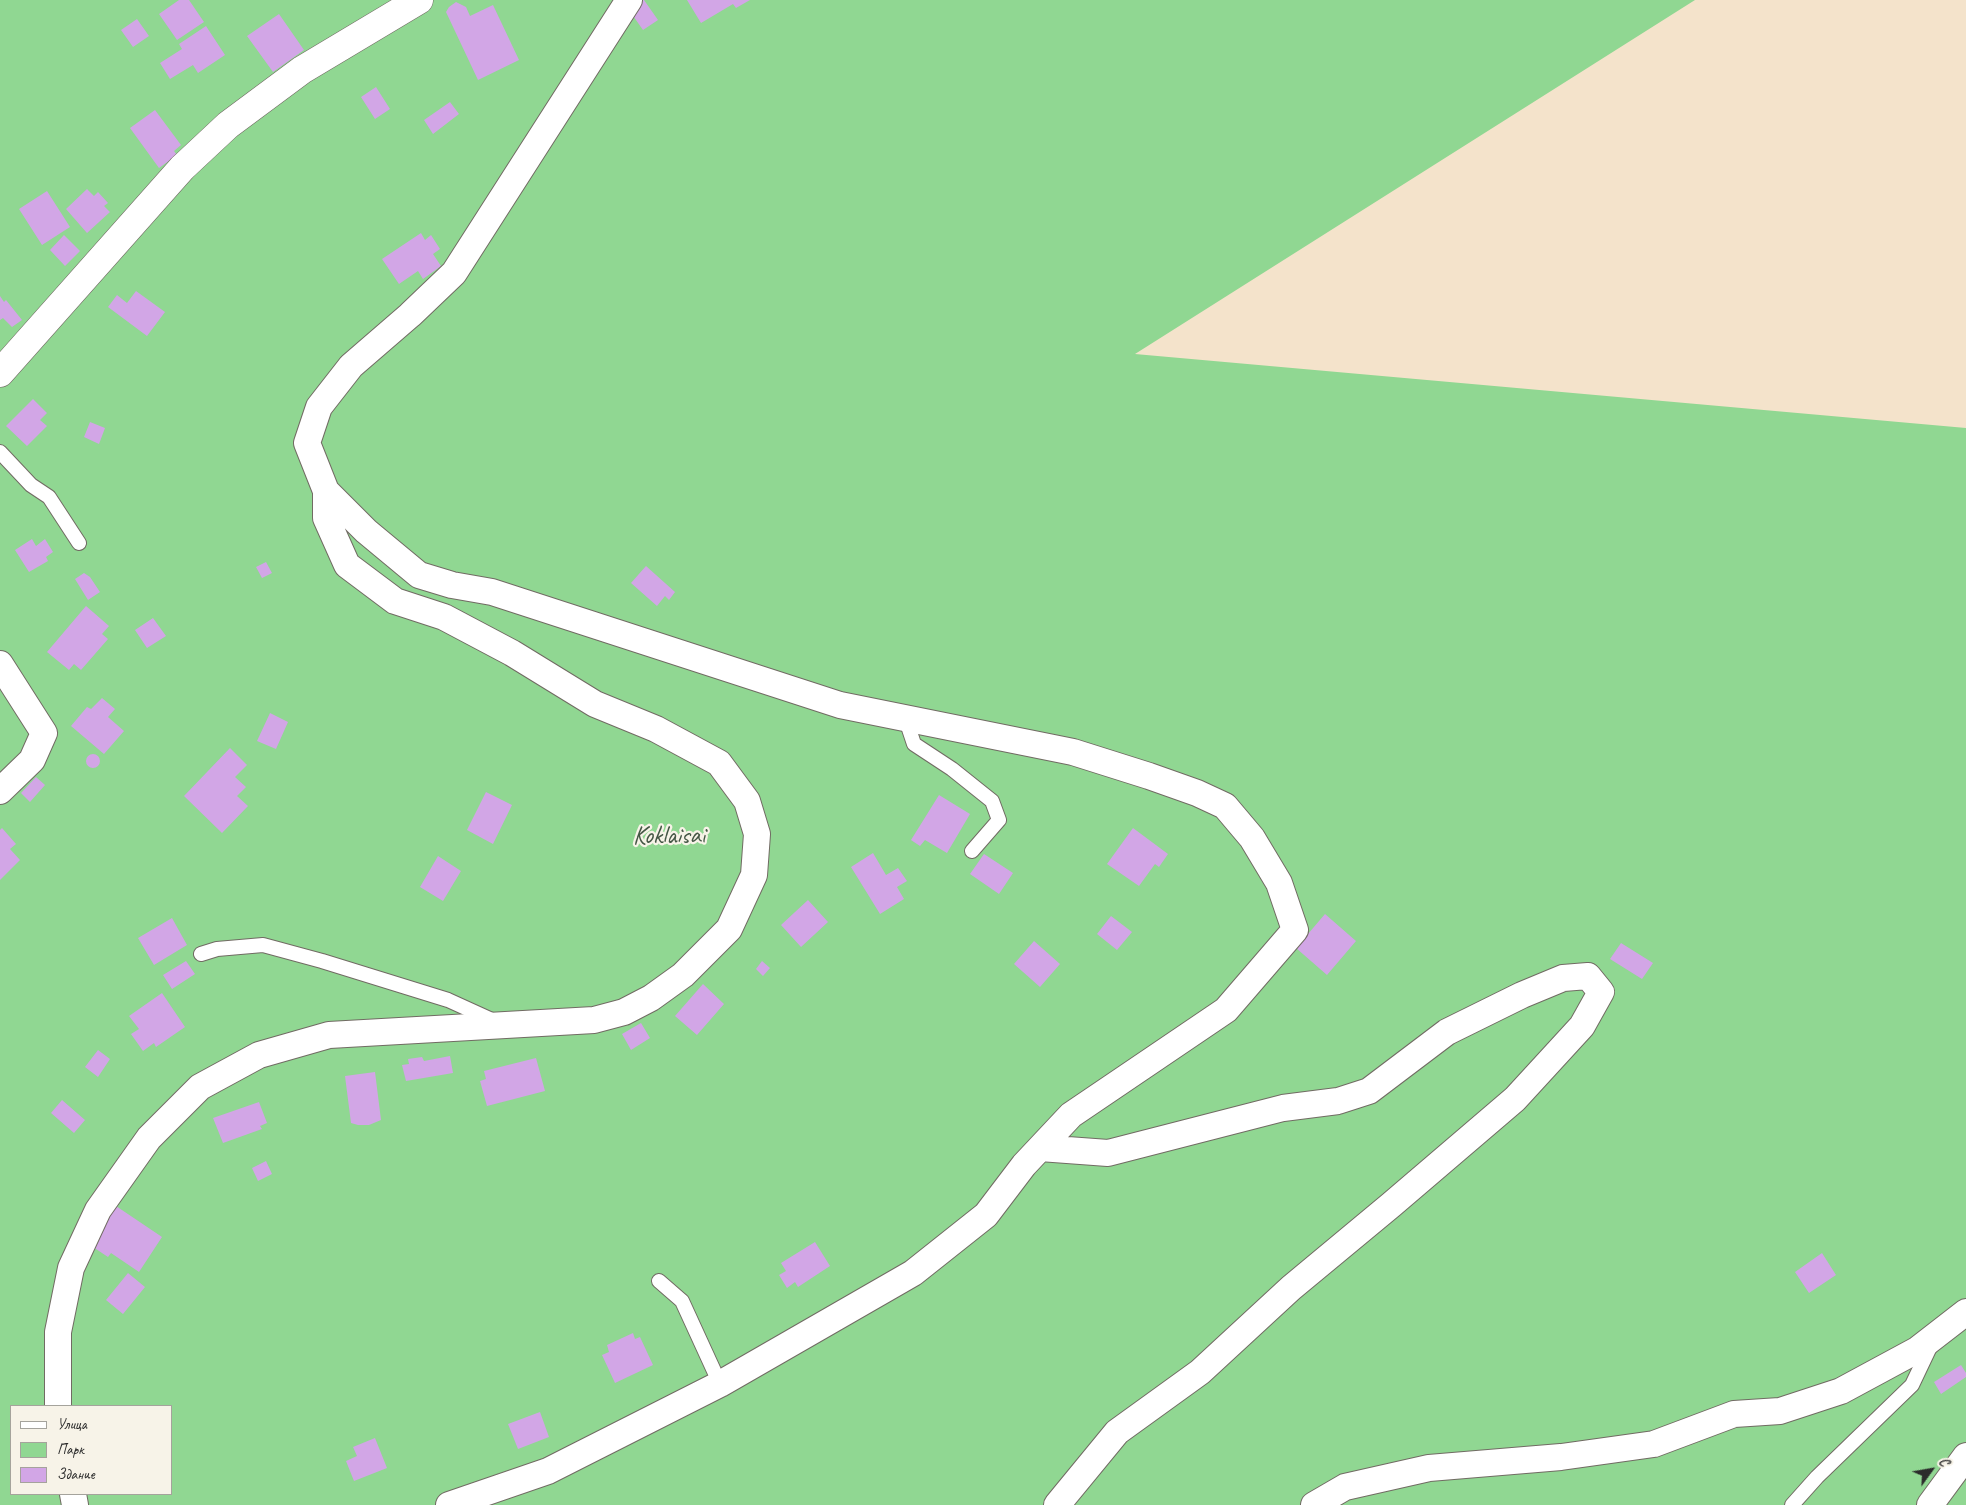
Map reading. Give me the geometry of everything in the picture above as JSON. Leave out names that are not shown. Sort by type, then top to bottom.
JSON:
[{"type":"street","points":[[0,373],[182,168],[228,125],[302,70],[419,0]]},
{"type":"street","points":[[58,1405],[58,1332],[71,1268],[98,1210],[149,1138],[200,1087],[259,1055],[329,1035],[594,1020],[624,1012],[651,998],[683,975],[729,929],[754,875],[757,834],[747,801],[719,763],[656,729],[595,704],[512,653],[444,618],[394,601],[347,565],[326,518],[326,491],[307,443],[319,407],[351,366],[410,315],[454,273],[629,0]]},
{"type":"street","points":[[326,491],[366,531],[419,575],[452,585],[492,592],[840,705],[1073,752],[1197,793],[1225,806],[1252,838],[1279,883],[1295,930],[1226,1010],[1071,1115],[1024,1165],[986,1215],[913,1273],[720,1384],[548,1471],[449,1505]]},
{"type":"street","points":[[0,664],[44,733],[32,760],[0,791]]},
{"type":"street","points":[[1040,1148],[1108,1153],[1283,1108],[1338,1101],[1370,1091],[1447,1032],[1522,994],[1563,978],[1588,976],[1601,992],[1582,1026],[1515,1099],[1290,1288],[1200,1372],[1117,1432],[1057,1505]]},
{"type":"street","points":[[1314,1505],[1345,1487],[1429,1468],[1560,1457],[1654,1444],[1734,1414],[1780,1411],[1840,1391],[1916,1350],[1966,1312]]},
{"type":"street","points":[[1930,1505],[1966,1456]]},
{"type":"lane","points":[[0,452],[31,485],[49,497],[78,543]]},
{"type":"lane","points":[[905,718],[914,744],[952,769],[992,801],[999,820],[972,850]]},
{"type":"lane","points":[[200,954],[217,949],[263,945],[448,1000],[502,1025]]},
{"type":"lane","points":[[659,1282],[682,1301],[720,1384]]},
{"type":"lane","points":[[1792,1505],[1817,1477],[1912,1385],[1936,1335]]},
{"type":"green space","name":"Koklaisai","points":[[0,0],[1695,0],[1135,354],[1966,428],[1966,1505],[0,1505]]},
{"type":"building","points":[[179,0],[189,0],[204,22],[177,40],[159,14]]},
{"type":"building","points":[[634,0],[644,0],[658,20],[643,30],[629,10]]},
{"type":"building","points":[[687,0],[750,0],[736,8],[733,4],[701,23]]},
{"type":"building","points":[[456,2],[466,7],[470,16],[493,5],[519,60],[478,80],[446,12]]},
{"type":"building","points":[[279,14],[304,50],[273,72],[247,36]]},
{"type":"building","points":[[137,19],[149,36],[133,47],[121,30]]},
{"type":"building","points":[[206,26],[225,55],[198,73],[193,65],[170,79],[160,63],[182,49],[179,44]]},
{"type":"building","points":[[376,87],[390,109],[375,119],[361,97]]},
{"type":"building","points":[[450,102],[459,114],[433,134],[424,120]]},
{"type":"building","points":[[155,110],[181,145],[174,151],[177,155],[159,168],[130,128]]},
{"type":"building","points":[[87,189],[94,196],[98,192],[108,203],[104,206],[110,212],[87,233],[66,209]]},
{"type":"building","points":[[47,191],[70,227],[42,245],[19,209]]},
{"type":"building","points":[[421,233],[425,240],[431,235],[440,249],[433,254],[441,266],[423,279],[418,271],[399,284],[382,259]]},
{"type":"building","points":[[64,235],[80,251],[65,266],[50,250]]},
{"type":"building","points":[[136,291],[165,312],[147,336],[108,307],[117,295],[127,303]]},
{"type":"building","points":[[0,296],[4,302],[6,300],[22,320],[12,327],[3,318],[0,320]]},
{"type":"building","points":[[33,399],[47,413],[40,420],[47,426],[27,446],[6,426]]},
{"type":"building","points":[[90,422],[105,428],[99,444],[84,437]]},
{"type":"building","points":[[32,539],[36,546],[45,539],[53,552],[46,557],[48,561],[29,572],[15,550]]},
{"type":"building","points":[[266,562],[272,573],[262,578],[256,567]]},
{"type":"building","points":[[646,566],[675,592],[669,600],[665,596],[657,606],[631,583]]},
{"type":"building","points":[[84,573],[90,577],[100,592],[88,600],[75,579]]},
{"type":"building","points":[[86,606],[109,626],[102,634],[108,639],[81,670],[74,664],[69,670],[47,652]]},
{"type":"building","points":[[153,618],[166,636],[147,648],[135,630]]},
{"type":"building","points":[[102,698],[115,709],[108,717],[124,731],[104,754],[71,726],[87,707],[91,709]]},
{"type":"building","points":[[270,713],[288,722],[276,749],[257,741]]},
{"type":"building","points":[[230,748],[247,765],[235,777],[246,787],[237,796],[248,806],[222,833],[184,796]]},
{"type":"building","points":[[90,754],[96,754],[100,761],[96,768],[90,768],[86,764],[86,758]]},
{"type":"building","points":[[36,777],[45,785],[30,802],[21,793]]},
{"type":"building","points":[[486,792],[512,805],[493,844],[467,830]]},
{"type":"building","points":[[939,795],[970,814],[947,853],[925,840],[920,846],[911,840]]},
{"type":"building","points":[[2,828],[16,844],[10,849],[20,860],[0,880],[0,830]]},
{"type":"building","points":[[1133,828],[1168,854],[1159,867],[1155,864],[1139,886],[1107,864]]},
{"type":"building","points":[[873,853],[886,875],[898,868],[907,881],[897,887],[904,899],[880,914],[851,867]]},
{"type":"building","points":[[984,854],[1013,873],[999,894],[970,874]]},
{"type":"building","points":[[438,856],[461,871],[443,901],[420,887]]},
{"type":"building","points":[[808,900],[828,922],[801,947],[781,925]]},
{"type":"building","points":[[1325,914],[1356,941],[1327,975],[1296,948]]},
{"type":"building","points":[[1111,916],[1132,932],[1117,950],[1097,934]]},
{"type":"building","points":[[172,918],[187,945],[154,965],[138,938]]},
{"type":"building","points":[[1034,941],[1060,964],[1040,987],[1014,964]]},
{"type":"building","points":[[1621,943],[1653,963],[1642,979],[1610,959]]},
{"type":"building","points":[[186,961],[195,974],[172,989],[163,975]]},
{"type":"building","points":[[762,961],[770,968],[763,976],[756,969]]},
{"type":"building","points":[[703,984],[724,1004],[697,1035],[675,1016]]},
{"type":"building","points":[[162,993],[185,1027],[156,1047],[154,1043],[143,1051],[131,1034],[139,1029],[129,1016]]},
{"type":"building","points":[[641,1023],[650,1038],[631,1050],[622,1034]]},
{"type":"building","points":[[98,1050],[110,1059],[98,1077],[85,1067]]},
{"type":"building","points":[[450,1056],[453,1073],[406,1081],[402,1065],[409,1064],[408,1059],[422,1057],[424,1061]]},
{"type":"building","points":[[536,1058],[545,1091],[487,1106],[480,1081],[486,1079],[484,1071]]},
{"type":"building","points":[[375,1072],[381,1120],[369,1125],[351,1123],[345,1076]]},
{"type":"building","points":[[62,1100],[85,1120],[74,1133],[51,1113]]},
{"type":"building","points":[[259,1102],[267,1123],[260,1126],[262,1129],[223,1143],[213,1118]]},
{"type":"building","points":[[266,1161],[272,1174],[258,1181],[252,1168]]},
{"type":"building","points":[[116,1206],[162,1237],[139,1272],[111,1253],[108,1257],[90,1245]]},
{"type":"building","points":[[815,1242],[830,1266],[798,1287],[795,1282],[787,1288],[779,1275],[786,1271],[781,1263]]},
{"type":"building","points":[[1822,1253],[1836,1275],[1809,1293],[1795,1272]]},
{"type":"building","points":[[128,1273],[145,1287],[123,1314],[106,1300]]},
{"type":"building","points":[[633,1333],[635,1339],[640,1337],[653,1365],[615,1383],[602,1355],[609,1352],[607,1345]]},
{"type":"building","points":[[1961,1365],[1966,1373],[1966,1377],[1941,1394],[1934,1382]]},
{"type":"building","points":[[540,1412],[549,1437],[518,1449],[508,1424]]},
{"type":"building","points":[[375,1438],[387,1468],[354,1481],[346,1461],[357,1456],[353,1447]]}]
